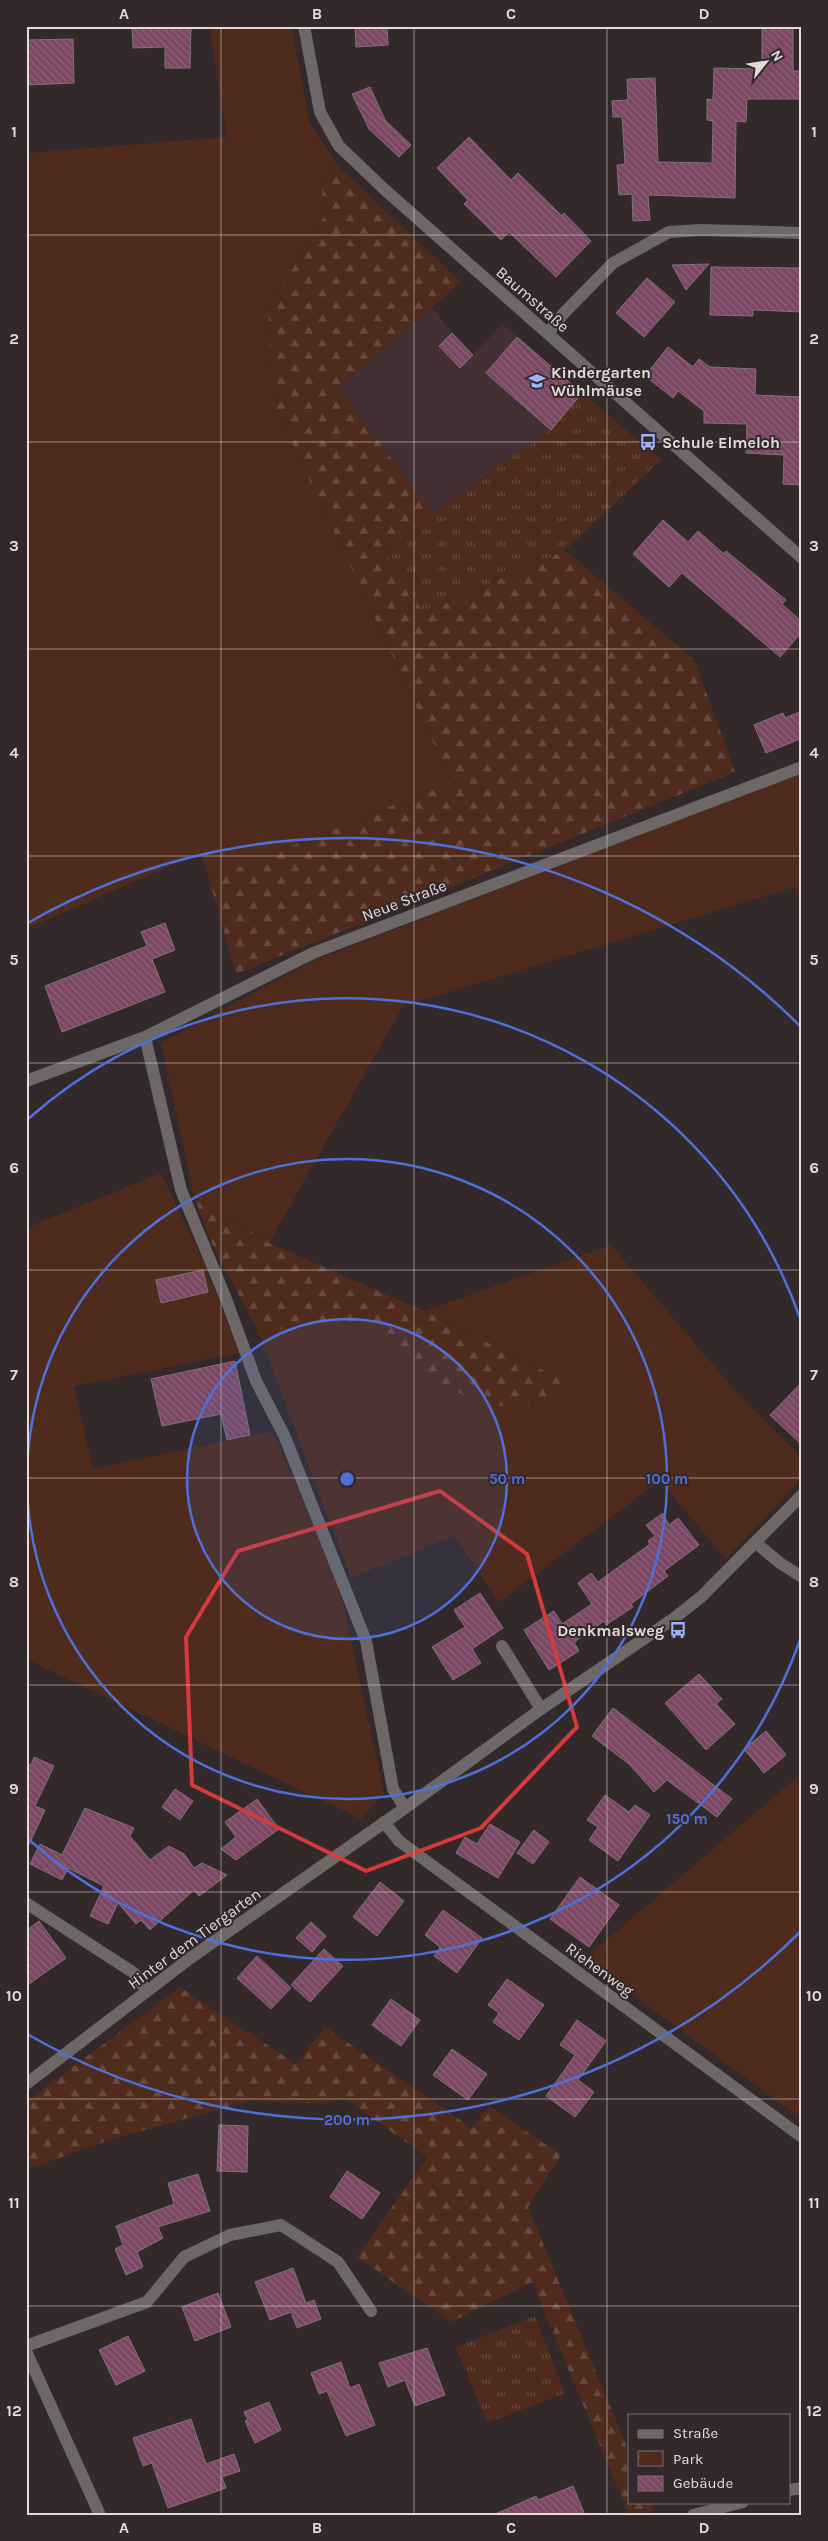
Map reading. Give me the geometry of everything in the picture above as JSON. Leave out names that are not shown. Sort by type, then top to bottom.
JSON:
[{"type":"street","name":"Baumstraße","points":[[304,26],[320,112],[339,146],[384,189],[802,558]]},
{"type":"street","points":[[548,333],[563,314],[613,263],[669,232],[701,230],[802,233]]},
{"type":"street","name":"Neue Straße","points":[[26,1081],[145,1037],[313,953],[802,767]]},
{"type":"street","points":[[145,1037],[181,1190],[226,1299],[256,1381],[284,1435],[366,1641],[393,1789],[405,1808]]},
{"type":"street","points":[[384,1822],[541,1708],[673,1618],[700,1597],[802,1495]]},
{"type":"street","points":[[756,1543],[780,1564],[802,1577]]},
{"type":"street","points":[[502,1646],[541,1708]]},
{"type":"street","name":"Hinter dem Tiergarten","points":[[26,2084],[147,1991],[384,1822]]},
{"type":"street","name":"Riehenweg","points":[[384,1822],[399,1841],[802,2137]]},
{"type":"street","points":[[26,1903],[134,1973],[147,1991]]},
{"type":"street","points":[[26,2346],[147,2302],[184,2257],[230,2235],[281,2225],[338,2262],[371,2311]]},
{"type":"street","points":[[26,2351],[100,2515]]},
{"type":"street","points":[[693,2515],[740,2507]]},
{"type":"highlighted area","points":[[440,1491],[527,1554],[577,1727],[481,1828],[366,1871],[192,1785],[186,1637],[238,1551]]},
{"type":"shaded area","points":[[432,307],[452,333],[473,355],[502,324],[661,460],[565,550],[424,613],[338,388]]},
{"type":"green space","points":[[209,26],[292,26],[309,122],[339,167],[321,179],[325,215],[268,309],[274,405],[452,782],[209,879],[200,853],[26,929],[26,153],[227,137]]},
{"type":"green space","points":[[339,167],[461,282],[338,388],[432,513],[384,550],[424,613],[565,550],[695,661],[735,772],[236,974],[209,879],[452,782],[274,405],[268,309],[325,215],[321,179]]},
{"type":"green space","points":[[582,393],[661,460],[565,550],[424,613],[384,550],[432,513],[551,430]]},
{"type":"green space","points":[[802,772],[802,910],[794,887],[403,1006],[269,1243],[194,1197],[161,1043],[310,962]]},
{"type":"green space","points":[[161,1173],[202,1258],[239,1353],[74,1386],[93,1469],[272,1431],[338,1580],[384,1793],[361,1819],[26,1659],[26,1228]]},
{"type":"green space","points":[[194,1197],[269,1243],[424,1311],[573,1385],[556,1401],[485,1407],[434,1379],[377,1322],[258,1331],[213,1246]]},
{"type":"green space","points":[[611,1245],[733,1388],[802,1458],[802,1478],[726,1559],[660,1481],[499,1602],[454,1536],[351,1578],[258,1331],[377,1322],[434,1379],[573,1385],[424,1311]]},
{"type":"green space","points":[[802,1773],[802,2119],[584,1959]]},
{"type":"green space","points":[[180,1987],[296,2064],[325,2027],[472,2128],[489,2106],[561,2155],[528,2207],[628,2450],[628,2504],[651,2504],[654,2512],[629,2515],[532,2282],[451,2322],[357,2257],[427,2157],[344,2098],[324,2104],[249,2101],[109,2140],[26,2170],[26,2102]]},
{"type":"green space","points":[[535,2316],[565,2393],[487,2423],[456,2347]]},
{"type":"building","points":[[132,26],[191,26],[190,68],[165,68],[165,47],[133,48]]},
{"type":"building","points":[[355,26],[387,26],[388,45],[356,47]]},
{"type":"building","points":[[762,26],[793,26],[793,71],[802,71],[802,99],[747,99],[746,122],[736,121],[735,198],[648,195],[650,220],[633,221],[632,194],[619,195],[617,165],[625,164],[622,117],[613,117],[612,101],[628,100],[627,79],[655,78],[658,162],[712,163],[713,121],[707,120],[707,99],[713,100],[714,68],[762,69]]},
{"type":"building","points":[[73,39],[74,83],[26,85],[26,40]]},
{"type":"building","points":[[370,87],[385,120],[411,145],[399,157],[369,129],[352,94]]},
{"type":"building","points":[[469,137],[511,180],[518,173],[562,216],[564,213],[591,241],[556,277],[509,232],[501,240],[464,204],[468,200],[437,168]]},
{"type":"building","points":[[709,264],[686,290],[672,265]]},
{"type":"building","points":[[711,267],[802,268],[802,312],[753,310],[753,316],[710,315]]},
{"type":"building","points":[[647,278],[675,302],[644,337],[616,313]]},
{"type":"building","points":[[452,333],[473,355],[460,368],[439,346]]},
{"type":"building","points":[[517,337],[582,393],[551,430],[486,373]]},
{"type":"building","points":[[668,347],[693,367],[699,359],[710,367],[756,369],[755,395],[802,397],[802,485],[783,484],[784,455],[746,453],[747,424],[704,423],[704,411],[678,391],[673,398],[645,376]]},
{"type":"building","points":[[663,520],[688,542],[698,531],[724,554],[726,551],[786,600],[782,604],[802,622],[802,632],[780,657],[682,573],[669,587],[633,554]]},
{"type":"building","points":[[802,711],[802,738],[766,753],[754,725],[783,713],[785,718]]},
{"type":"building","points":[[165,923],[175,950],[152,959],[165,992],[62,1032],[45,986],[147,946],[141,932]]},
{"type":"building","points":[[203,1270],[208,1292],[161,1303],[156,1280]]},
{"type":"building","points":[[235,1361],[250,1435],[227,1440],[221,1414],[162,1426],[151,1379]]},
{"type":"building","points":[[802,1382],[802,1445],[770,1415]]},
{"type":"building","points":[[663,1513],[669,1525],[678,1518],[699,1545],[664,1571],[668,1576],[631,1604],[633,1607],[606,1625],[604,1621],[574,1642],[579,1651],[549,1670],[524,1630],[554,1611],[562,1624],[592,1604],[578,1583],[591,1573],[598,1582],[650,1544],[648,1541],[655,1536],[646,1525]]},
{"type":"building","points":[[480,1593],[503,1628],[472,1649],[481,1663],[453,1680],[432,1647],[465,1627],[454,1610]]},
{"type":"building","points":[[699,1674],[722,1699],[716,1704],[735,1724],[706,1750],[665,1703]]},
{"type":"building","points":[[613,1708],[732,1799],[717,1817],[667,1780],[654,1792],[629,1764],[592,1736]]},
{"type":"building","points":[[766,1731],[786,1755],[764,1773],[744,1749]]},
{"type":"building","points":[[34,1757],[54,1766],[35,1806],[45,1810],[26,1851],[26,1763],[31,1765]]},
{"type":"building","points":[[175,1789],[193,1801],[180,1820],[162,1807]]},
{"type":"building","points":[[605,1795],[629,1812],[635,1805],[650,1815],[618,1861],[589,1840],[598,1827],[587,1820]]},
{"type":"building","points":[[257,1799],[279,1829],[236,1860],[221,1849],[236,1837],[225,1822]]},
{"type":"building","points":[[85,1808],[134,1828],[130,1836],[150,1860],[169,1846],[184,1854],[194,1868],[202,1863],[227,1875],[199,1896],[194,1890],[150,1930],[141,1920],[136,1924],[118,1903],[108,1924],[90,1916],[104,1886],[68,1868],[62,1880],[30,1864],[40,1844],[62,1855]]},
{"type":"building","points":[[490,1824],[520,1842],[498,1878],[456,1853],[465,1837],[477,1844]]},
{"type":"building","points":[[534,1830],[549,1842],[533,1864],[517,1853]]},
{"type":"building","points":[[580,1877],[619,1905],[589,1947],[550,1919]]},
{"type":"building","points":[[380,1882],[404,1901],[377,1936],[353,1917]]},
{"type":"building","points":[[443,1910],[482,1938],[457,1973],[434,1956],[440,1947],[425,1935]]},
{"type":"building","points":[[39,1921],[66,1958],[26,1986],[26,1931]]},
{"type":"building","points":[[311,1922],[326,1936],[312,1952],[296,1938]]},
{"type":"building","points":[[324,1949],[343,1966],[310,2002],[291,1985]]},
{"type":"building","points":[[257,1956],[291,1988],[271,2009],[237,1978]]},
{"type":"building","points":[[507,1979],[544,2005],[519,2040],[493,2022],[499,2013],[488,2005]]},
{"type":"building","points":[[391,1999],[420,2020],[401,2046],[372,2025]]},
{"type":"building","points":[[577,2020],[606,2041],[578,2080],[594,2092],[575,2117],[546,2096],[575,2055],[560,2045]]},
{"type":"building","points":[[452,2049],[487,2074],[468,2100],[433,2075]]},
{"type":"building","points":[[219,2125],[248,2126],[247,2172],[217,2171]]},
{"type":"building","points":[[347,2171],[380,2193],[362,2219],[330,2197]]},
{"type":"building","points":[[198,2174],[210,2211],[158,2227],[163,2238],[137,2252],[143,2267],[126,2275],[115,2249],[123,2245],[116,2226],[174,2204],[168,2183]]},
{"type":"building","points":[[293,2268],[306,2303],[314,2300],[321,2319],[297,2328],[291,2312],[270,2320],[255,2282]]},
{"type":"building","points":[[218,2293],[231,2327],[195,2341],[182,2307]]},
{"type":"building","points":[[128,2336],[145,2371],[116,2385],[99,2350]]},
{"type":"building","points":[[427,2348],[445,2395],[415,2406],[405,2380],[388,2387],[379,2363]]},
{"type":"building","points":[[341,2362],[350,2388],[359,2384],[375,2425],[346,2436],[327,2391],[319,2394],[311,2373]]},
{"type":"building","points":[[269,2402],[281,2430],[255,2443],[245,2421],[248,2420],[244,2412]]},
{"type":"building","points":[[191,2419],[206,2464],[234,2454],[240,2471],[222,2477],[226,2488],[168,2508],[152,2463],[143,2466],[133,2438]]},
{"type":"building","points":[[573,2486],[585,2515],[493,2515],[536,2496],[538,2500]]},
{"type":"place","name":"Kindergarten Wühlmäuse","points":[[537,381]]},
{"type":"place","name":"Schule Elmeloh","points":[[648,442]]},
{"type":"place","name":"Denkmalsweg","points":[[678,1630]]}]
